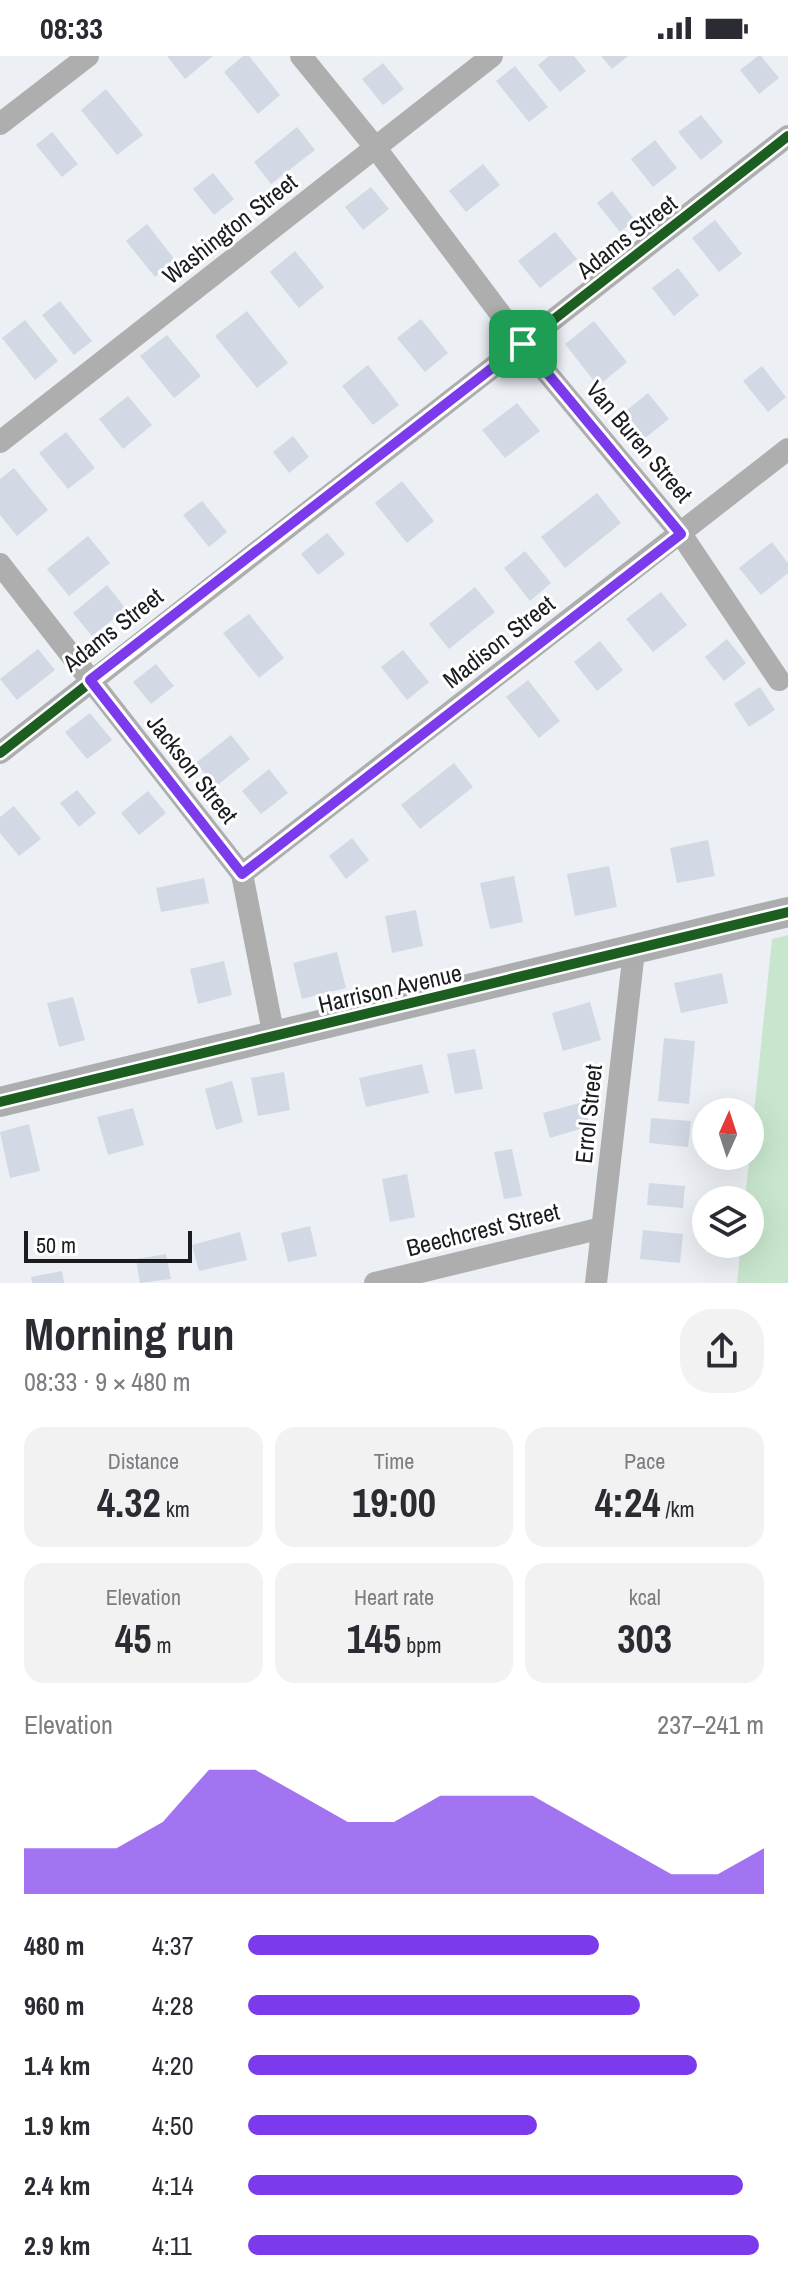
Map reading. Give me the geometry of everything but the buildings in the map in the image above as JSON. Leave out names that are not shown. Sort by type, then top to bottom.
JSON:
[{"type":"street","points":[[0,124],[88,56]]},
{"type":"street","name":"Van Buren Street","points":[[301,56],[375,147],[523,344],[681,534],[779,680]]},
{"type":"street","name":"Washington Street","points":[[0,442],[492,56]]},
{"type":"street","name":"Adams Street","points":[[0,753],[788,136]]},
{"type":"street","name":"Madison Street","points":[[242,874],[788,449]]},
{"type":"street","name":"Jackson Street","points":[[0,564],[242,874],[274,1037]]},
{"type":"street","name":"Harrison Avenue","points":[[0,1102],[788,912]]},
{"type":"street","name":"Errol Street","points":[[596,1283],[634,951]]},
{"type":"street","name":"Beechcrest Street","points":[[375,1283],[602,1228]]},
{"type":"green space","points":[[788,935],[788,1283],[737,1283],[740,1258],[764,1258],[764,1186],[746,1186],[748,1170],[764,1170],[764,1098],[756,1098],[772,939]]},
{"type":"cycle path","points":[[0,753],[788,136]]},
{"type":"cycle path","points":[[0,1102],[788,912]]},
{"type":"route","points":[[523,344],[681,534],[242,874],[90,680],[523,344]]}]
